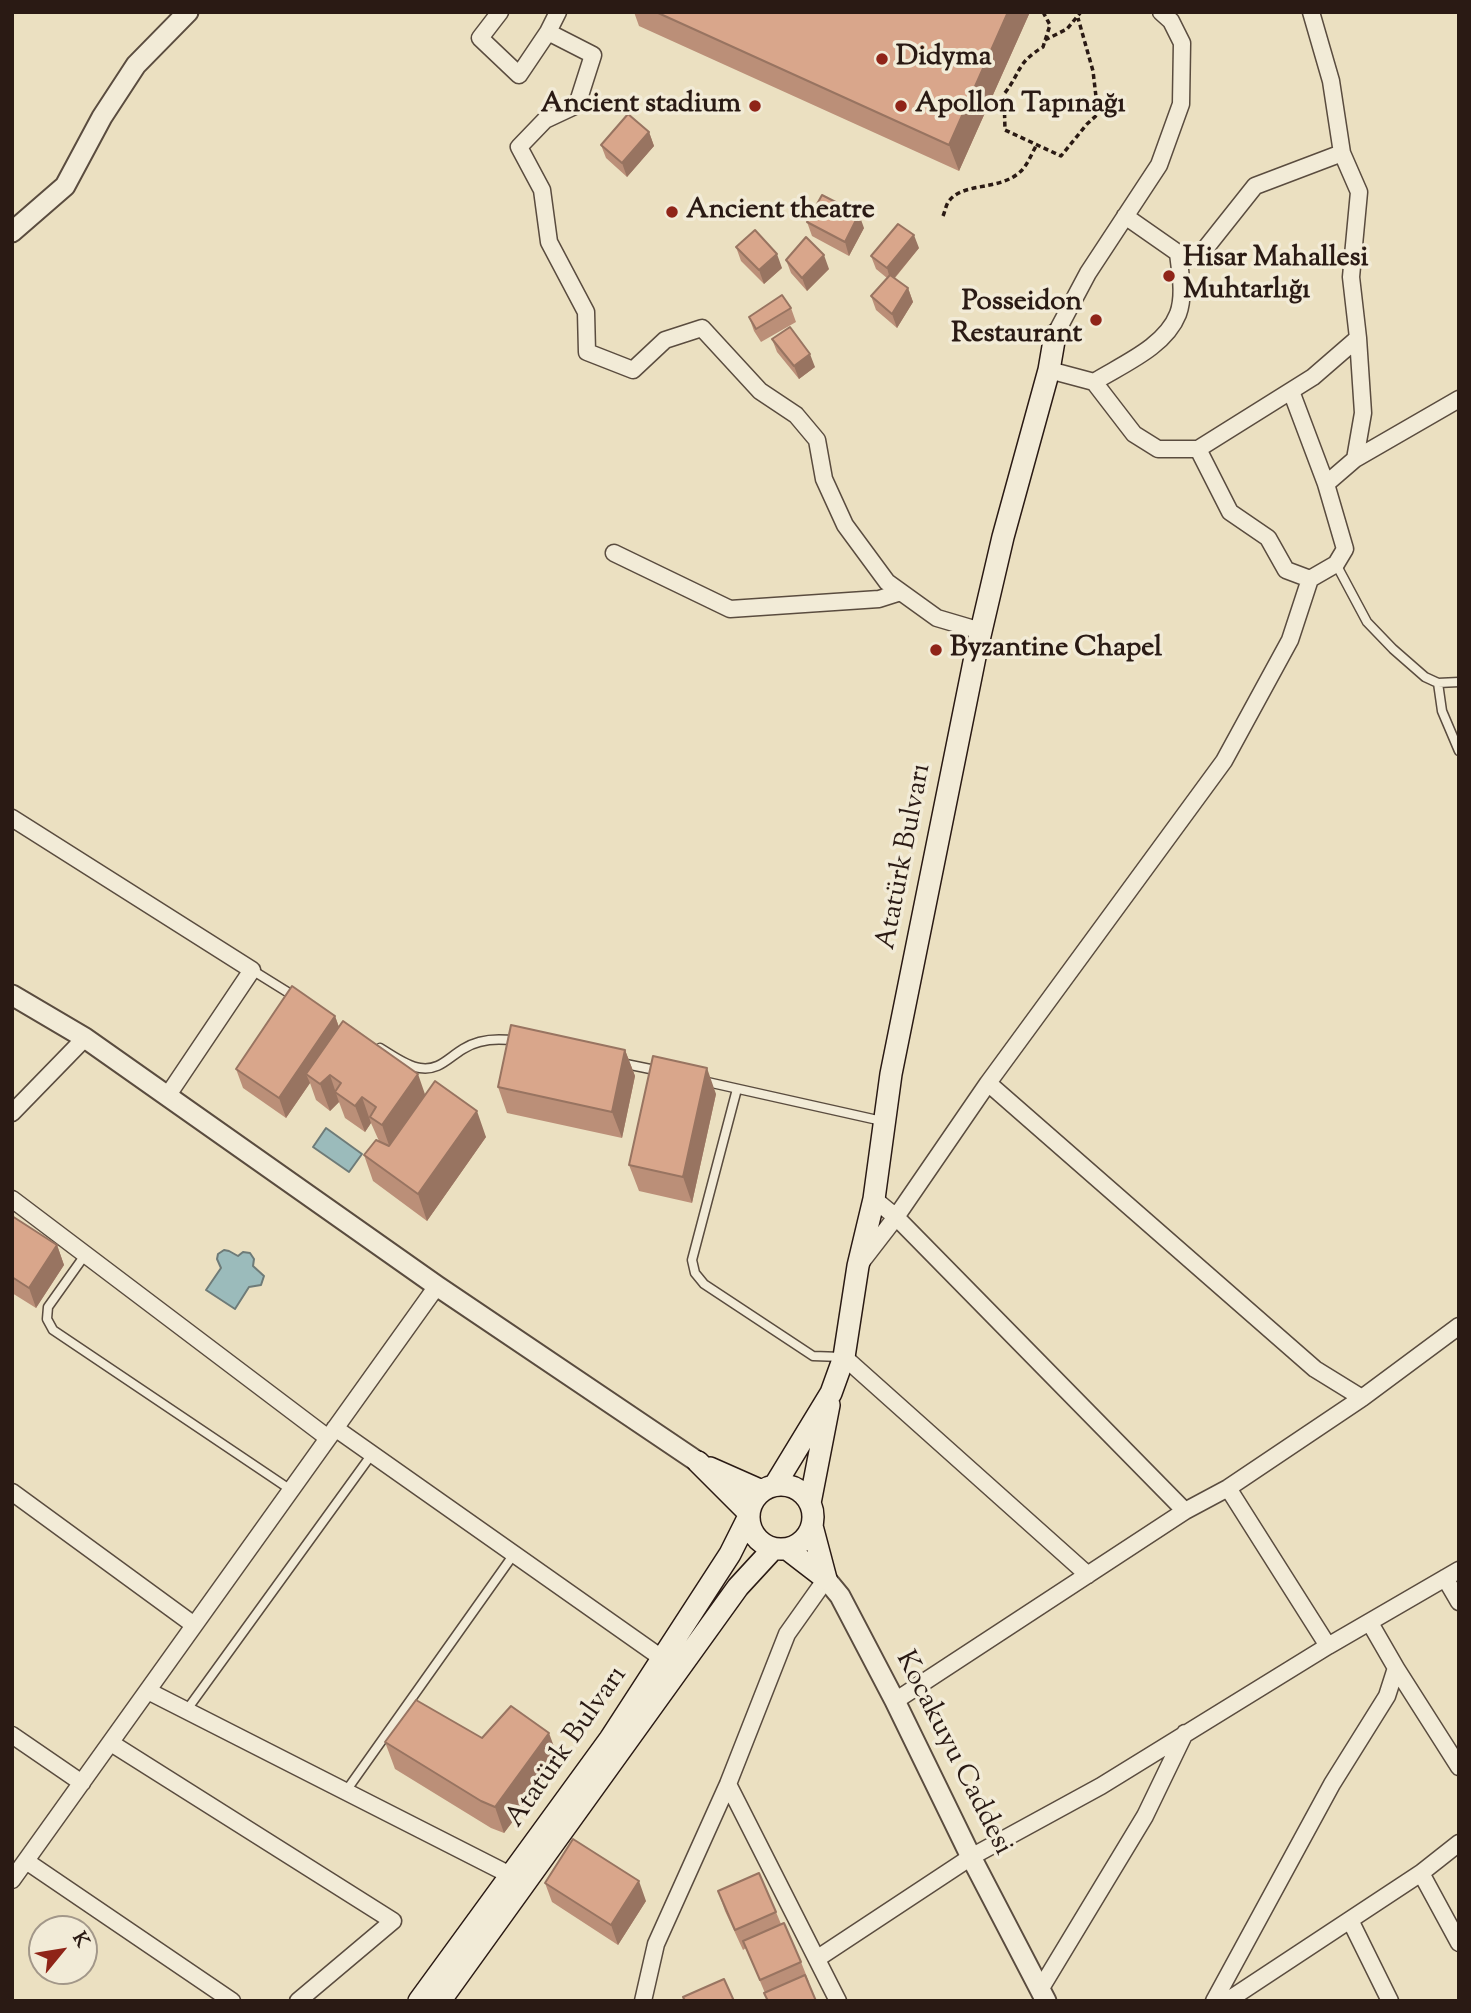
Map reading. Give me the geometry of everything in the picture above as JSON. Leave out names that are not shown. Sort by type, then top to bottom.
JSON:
[{"type":"main road","name":"Atatürk Bulvarı","points":[[810,1503],[831,1393],[844,1357],[858,1266],[874,1199],[894,1061],[981,631],[1003,537],[1049,370],[1055,334]]},
{"type":"main road","name":"Atatürk Bulvarı","points":[[769,1488],[831,1393]]},
{"type":"main road","points":[[698,1462],[769,1488],[792,1487],[799,1491],[810,1503],[812,1526],[826,1579]]},
{"type":"main road","points":[[698,1462],[748,1516],[755,1538],[780,1549],[803,1541],[812,1526]]},
{"type":"main road","points":[[748,1516],[751,1504],[769,1488]]},
{"type":"main road","name":"Atatürk Bulvarı","points":[[419,2001],[610,1739],[730,1554],[748,1516]]},
{"type":"main road","name":"Atatürk Bulvarı","points":[[440,2001],[738,1587],[780,1549]]},
{"type":"main road","name":"Kocakuyu Caddesi","points":[[780,1549],[826,1579]]},
{"type":"street","points":[[12,232],[65,186],[102,117],[136,65],[188,12]]},
{"type":"street","points":[[500,12],[480,38],[519,75],[558,12]]},
{"type":"street","points":[[1055,334],[1088,273],[1159,165],[1181,104],[1182,43],[1171,21],[1161,12]]},
{"type":"street","points":[[1311,12],[1331,82],[1342,152],[1359,191],[1351,277],[1363,414],[1355,459]]},
{"type":"street","points":[[548,32],[593,55],[577,105],[545,120],[519,147],[542,190],[549,242],[586,312],[587,352],[633,370],[665,340],[702,328],[760,391],[796,415],[817,440],[824,479],[845,525],[887,582],[937,618],[981,631]]},
{"type":"street","points":[[1125,216],[1178,253],[1201,254],[1255,186],[1342,152]]},
{"type":"street","points":[[1094,382],[1161,340],[1178,313],[1182,289],[1178,253]]},
{"type":"street","points":[[1049,370],[1094,382],[1133,434],[1158,449],[1198,449],[1313,377],[1358,338]]},
{"type":"street","points":[[858,1266],[896,1217],[988,1083],[1224,761],[1290,640],[1310,579],[1336,564],[1345,549],[1326,484],[1291,391]]},
{"type":"street","points":[[1326,484],[1355,459],[1459,399]]},
{"type":"street","points":[[1198,449],[1230,512],[1268,538],[1286,570],[1310,579]]},
{"type":"street","points":[[614,553],[730,609],[879,599],[901,592]]},
{"type":"street","points":[[12,818],[252,970],[169,1095]]},
{"type":"street","points":[[12,995],[85,1038],[169,1095],[437,1286],[698,1462]]},
{"type":"street","points":[[12,1113],[85,1038]]},
{"type":"street","points":[[988,1083],[1315,1369],[1362,1398]]},
{"type":"street","points":[[12,1199],[85,1255],[332,1433],[372,1454],[663,1659]]},
{"type":"street","points":[[874,1199],[896,1217],[1185,1511]]},
{"type":"street","points":[[12,1880],[437,1286]]},
{"type":"street","points":[[895,1702],[1185,1511],[1228,1488],[1362,1398],[1459,1326]]},
{"type":"street","points":[[844,1357],[1088,1575]]},
{"type":"street","points":[[1228,1488],[1328,1646]]},
{"type":"street","points":[[12,1492],[194,1625]]},
{"type":"street","points":[[818,1958],[971,1857],[1101,1786],[1328,1646],[1452,1574],[1459,1602]]},
{"type":"street","points":[[643,2001],[656,1944],[729,1784],[787,1634],[826,1579]]},
{"type":"street","name":"Kocakuyu Caddesi","points":[[826,1579],[840,1596],[1043,1995]]},
{"type":"street","points":[[1370,1623],[1459,1767]]},
{"type":"street","points":[[1214,2001],[1332,1784],[1387,1696],[1396,1668]]},
{"type":"street","points":[[148,1691],[512,1876]]},
{"type":"street","points":[[1043,1995],[1144,1816],[1185,1733]]},
{"type":"street","points":[[12,1735],[82,1783]]},
{"type":"street","points":[[111,1743],[393,1921],[298,2001]]},
{"type":"street","points":[[729,1784],[838,2001]]},
{"type":"street","points":[[1227,2001],[1421,1873],[1459,1843]]},
{"type":"street","points":[[26,1861],[232,2001]]},
{"type":"street","points":[[1421,1873],[1459,1943]]},
{"type":"street","points":[[1350,1920],[1390,2001]]},
{"type":"lane","points":[[1336,564],[1367,622],[1417,670],[1438,683],[1459,682]]},
{"type":"lane","points":[[1438,683],[1442,711],[1459,751]]},
{"type":"lane","points":[[252,970],[310,1006]]},
{"type":"lane","points":[[373,1044],[412,1066],[430,1068],[447,1062],[464,1048],[477,1042],[500,1039],[524,1043]]},
{"type":"lane","points":[[609,1060],[673,1074]]},
{"type":"lane","points":[[699,1080],[885,1121]]},
{"type":"lane","points":[[737,1089],[692,1260],[695,1273],[704,1284],[813,1356],[844,1357]]},
{"type":"lane","points":[[85,1255],[48,1307],[47,1319],[52,1330],[291,1490]]},
{"type":"lane","points":[[186,1711],[372,1454]]},
{"type":"lane","points":[[346,1791],[514,1554]]},
{"type":"path","points":[[1043,12],[1050,25],[1043,47],[1029,55],[1017,69],[1012,84],[1004,94],[1005,130],[1061,156],[1098,114],[1093,71],[1078,18]]},
{"type":"path","points":[[1045,40],[1067,29],[1081,12]]},
{"type":"path","points":[[994,92],[1004,94]]},
{"type":"path","points":[[943,216],[949,200],[964,188],[979,189],[1006,182],[1021,171],[1037,144]]},
{"type":"water","points":[[326,1128],[362,1154],[349,1172],[313,1147]]},
{"type":"water","points":[[224,1250],[238,1256],[243,1252],[250,1253],[254,1259],[253,1266],[264,1276],[261,1285],[249,1287],[235,1309],[206,1290],[221,1268],[217,1259],[218,1254]]},
{"type":"building","name":"Apollon Tapınağı","points":[[656,12],[1008,12],[949,145]]},
{"type":"building","points":[[628,114],[649,132],[622,163],[601,145]]},
{"type":"building","points":[[822,195],[859,214],[845,242],[807,222]]},
{"type":"building","points":[[898,224],[914,235],[887,268],[871,256]]},
{"type":"building","points":[[755,230],[777,254],[759,270],[736,247]]},
{"type":"building","points":[[806,237],[824,255],[802,278],[786,260]]},
{"type":"building","points":[[890,275],[908,288],[892,314],[871,296]]},
{"type":"building","points":[[782,295],[791,308],[756,329],[749,317]]},
{"type":"building","points":[[790,327],[810,354],[794,366],[772,339]]},
{"type":"building","points":[[292,986],[335,1016],[279,1098],[236,1069]]},
{"type":"building","points":[[343,1021],[418,1074],[382,1125],[370,1117],[376,1107],[362,1097],[355,1106],[335,1092],[341,1083],[330,1075],[320,1084],[306,1074]]},
{"type":"building","points":[[511,1025],[625,1050],[612,1112],[498,1087]]},
{"type":"building","points":[[653,1056],[707,1068],[683,1177],[629,1165]]},
{"type":"building","points":[[435,1081],[477,1111],[418,1194],[364,1155],[376,1140],[389,1146]]},
{"type":"building","points":[[12,1216],[57,1245],[29,1288],[12,1277]]},
{"type":"building","points":[[416,1700],[482,1738],[511,1706],[549,1733],[495,1807],[385,1742]]},
{"type":"building","points":[[573,1839],[639,1881],[611,1925],[545,1883]]},
{"type":"building","points":[[759,1873],[776,1912],[735,1930],[718,1891]]},
{"type":"building","points":[[784,1923],[801,1962],[760,1980],[743,1941]]},
{"type":"building","points":[[805,1975],[816,2001],[768,2001],[764,1993]]},
{"type":"building","points":[[724,1979],[734,2001],[685,2001],[683,1997]]},
{"type":"place","name":"Didyma","points":[[882,59]]},
{"type":"place","name":"Ancient stadium","points":[[755,106]]},
{"type":"place","name":"Apollon Tapınağı","points":[[901,106]]},
{"type":"place","name":"Ancient theatre","points":[[672,212]]},
{"type":"place","name":"Hisar Mahallesi Muhtarlığı","points":[[1169,276]]},
{"type":"place","name":"Posseidon Restaurant","points":[[1096,320]]},
{"type":"place","name":"Byzantine Chapel","points":[[936,650]]}]
